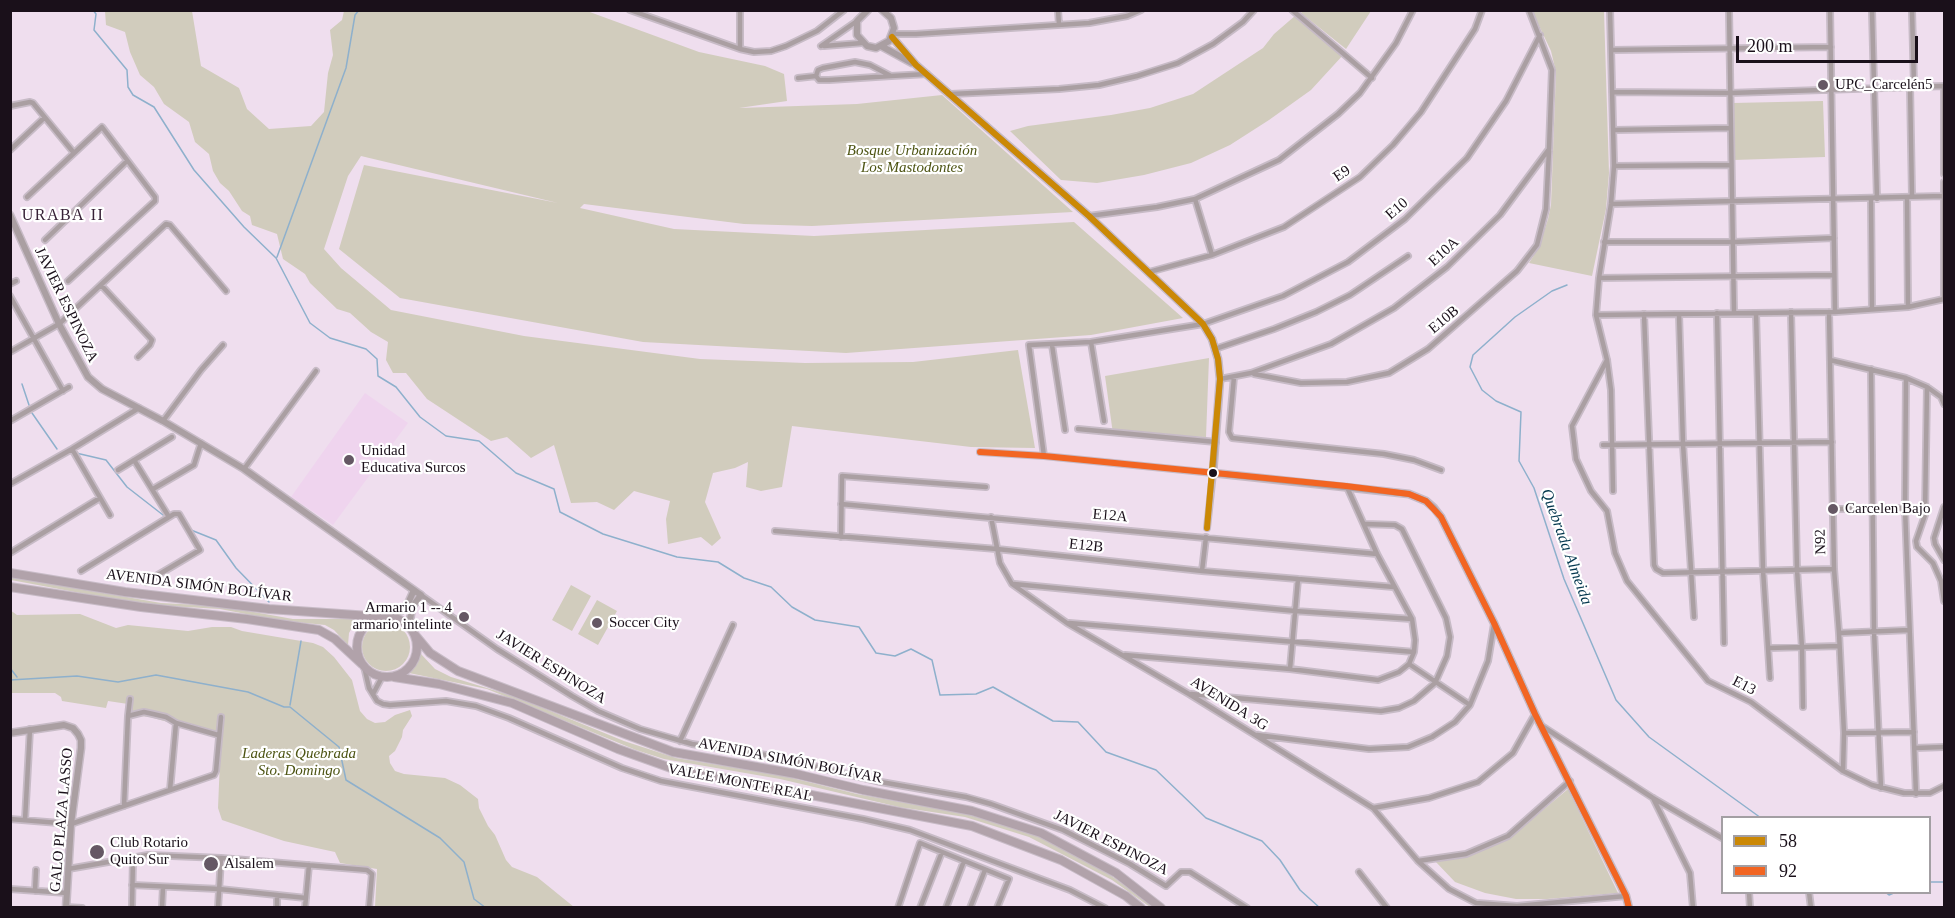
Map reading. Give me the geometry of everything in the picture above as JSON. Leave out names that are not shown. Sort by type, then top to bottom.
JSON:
[{"type":"highway","name":"AVENIDA SIMÓN BOLÍVAR","points":[[10,573],[125,591],[269,609],[387,617],[401,620],[430,653],[458,671],[673,752],[796,774],[863,790],[972,811],[1041,833],[1116,873],[1161,908]]},
{"type":"highway","name":"AVENIDA SIMÓN BOLÍVAR","points":[[10,587],[131,606],[319,630],[335,639],[369,672],[382,677],[439,684],[512,703],[618,749],[671,768],[972,826],[1061,860],[1126,896],[1141,908]]},
{"type":"highway","points":[[363,665],[357,647],[362,630],[376,619],[387,617]]},
{"type":"highway","points":[[394,677],[402,674],[414,661],[417,644],[415,635]]},
{"type":"street","points":[[630,10],[754,52],[771,51],[786,46],[817,31],[844,10]]},
{"type":"street","points":[[740,10],[740,49]]},
{"type":"street","points":[[868,10],[857,21],[821,46],[862,43],[871,47],[881,46],[893,36],[1089,23],[1127,16],[1141,10]]},
{"type":"street","points":[[1058,10],[1059,25]]},
{"type":"street","points":[[951,94],[1069,88],[1099,85],[1137,76],[1178,63],[1213,44],[1243,22],[1254,10]]},
{"type":"street","points":[[1292,10],[1372,78]]},
{"type":"street","points":[[1089,216],[1157,207],[1195,199],[1279,160],[1338,114],[1360,93],[1396,43],[1413,10]]},
{"type":"street","name":"E9","points":[[1149,272],[1212,255],[1284,227],[1360,177],[1393,145],[1421,112],[1475,29],[1482,10]]},
{"type":"street","points":[[1529,10],[1552,70],[1549,149]]},
{"type":"street","points":[[1610,10],[1614,166],[1596,315],[1607,360],[1611,390],[1613,491]]},
{"type":"street","points":[[1729,10],[1734,313]]},
{"type":"street","name":"N92","points":[[1830,10],[1834,238],[1830,360],[1834,569],[1844,733],[1843,771]]},
{"type":"street","points":[[1872,10],[1877,199]]},
{"type":"street","points":[[1908,307],[1912,10]]},
{"type":"street","points":[[886,12],[893,23],[893,36],[916,65]]},
{"type":"street","points":[[857,21],[857,35],[862,43]]},
{"type":"street","name":"E10","points":[[1044,456],[1029,345],[1091,342],[1203,324],[1283,296],[1348,261],[1405,219],[1467,158],[1506,101],[1540,35]]},
{"type":"street","points":[[881,46],[916,65],[951,94],[1089,216],[1203,324],[1215,349],[1220,380],[1207,528]]},
{"type":"street","points":[[1612,50],[1831,47]]},
{"type":"street","points":[[816,76],[819,70],[824,68],[855,62],[876,67],[891,76]]},
{"type":"street","points":[[816,76],[819,80],[829,80],[927,74]]},
{"type":"street","points":[[798,78],[816,76]]},
{"type":"street","points":[[1612,92],[1731,93],[1944,86],[1944,174]]},
{"type":"street","points":[[10,106],[27,103],[35,105],[74,153]]},
{"type":"street","points":[[10,150],[44,118]]},
{"type":"street","points":[[27,197],[99,127],[104,128],[155,197],[154,201],[68,281]]},
{"type":"street","points":[[1614,130],[1731,128]]},
{"type":"street","name":"E10A","points":[[1220,380],[1251,373],[1331,344],[1394,308],[1447,267],[1500,215],[1549,149]]},
{"type":"street","name":"E10B","points":[[1251,373],[1301,383],[1347,382],[1389,373],[1428,350],[1517,271],[1537,245],[1546,209],[1549,149]]},
{"type":"street","points":[[45,240],[127,161]]},
{"type":"street","points":[[1614,166],[1731,165]]},
{"type":"street","points":[[1596,315],[1832,312],[1908,307],[1944,299],[1944,182]]},
{"type":"street","points":[[1611,204],[1944,196]]},
{"type":"street","points":[[1195,199],[1212,255]]},
{"type":"street","points":[[1871,199],[1872,309]]},
{"type":"street","name":"JAVIER ESPINOZA","points":[[10,215],[59,324],[88,377],[102,389],[163,421],[244,469],[497,649],[598,711],[640,729],[680,741],[804,762],[881,782],[966,796],[1063,830],[1130,864],[1166,886],[1181,872],[1190,872],[1247,908]]},
{"type":"street","points":[[10,352],[59,324],[166,224],[170,225],[226,291]]},
{"type":"street","points":[[1604,242],[1734,242],[1834,238]]},
{"type":"street","points":[[1215,349],[1316,312],[1350,295],[1408,256]]},
{"type":"street","points":[[1599,278],[1834,275]]},
{"type":"street","points":[[101,285],[152,340],[138,357]]},
{"type":"street","points":[[10,296],[63,391]]},
{"type":"street","points":[[1791,312],[1797,570],[1803,707]]},
{"type":"street","points":[[1717,313],[1724,643]]},
{"type":"street","points":[[1756,313],[1763,570],[1770,678]]},
{"type":"street","points":[[1644,314],[1648,444],[1656,569],[1663,573],[1834,569]]},
{"type":"street","points":[[1679,314],[1683,444],[1694,617]]},
{"type":"street","points":[[1091,342],[1104,421]]},
{"type":"street","points":[[163,421],[223,345]]},
{"type":"street","points":[[1052,345],[1065,430]]},
{"type":"street","name":"E13","points":[[1607,360],[1572,426],[1576,459],[1591,491],[1607,511],[1615,553],[1627,581],[1708,681],[1751,702],[1843,771],[1881,788],[1916,794],[1930,792],[1944,786]]},
{"type":"street","points":[[1830,360],[1906,378],[1927,387],[1941,397],[1944,404]]},
{"type":"street","points":[[1871,369],[1874,631],[1881,788]]},
{"type":"street","points":[[244,469],[316,371]]},
{"type":"street","points":[[1234,377],[1229,432],[1232,438],[1384,454],[1414,460],[1442,470]]},
{"type":"street","points":[[1906,378],[1905,508],[1916,794]]},
{"type":"street","points":[[10,421],[69,387]]},
{"type":"street","points":[[1927,387],[1925,515],[1916,541],[1917,547],[1933,563],[1941,581],[1944,601]]},
{"type":"street","points":[[10,484],[139,408]]},
{"type":"street","points":[[1078,429],[1216,442]]},
{"type":"street","points":[[118,470],[172,437]]},
{"type":"street","points":[[1603,445],[1832,442]]},
{"type":"street","points":[[153,489],[194,465],[201,443]]},
{"type":"street","points":[[72,449],[110,514]]},
{"type":"street","points":[[980,452],[1044,456],[1346,486],[1409,494],[1426,501],[1434,508],[1494,623],[1535,714],[1626,896],[1629,908]]},
{"type":"street","points":[[134,460],[169,517]]},
{"type":"street","points":[[841,537],[842,476],[986,487]]},
{"type":"street","points":[[1123,655],[1290,669],[1378,680],[1390,678],[1400,672],[1409,664],[1414,652],[1412,619],[1377,554],[1346,486]]},
{"type":"street","points":[[10,553],[100,498]]},
{"type":"street","name":"E12A","points":[[841,504],[1377,554]]},
{"type":"street","points":[[1944,507],[1934,538],[1944,560]]},
{"type":"street","points":[[1833,509],[1905,508]]},
{"type":"street","points":[[81,571],[169,517],[178,514],[200,550],[146,582]]},
{"type":"street","name":"AVENIDA 3G","points":[[990,518],[1000,563],[1012,584],[1066,623],[1189,694],[1373,808],[1418,861],[1449,889],[1476,903],[1517,906],[1626,896]]},
{"type":"street","points":[[1189,694],[1381,711],[1398,708],[1414,701],[1435,683],[1447,656],[1450,637],[1448,625],[1402,529],[1395,525],[1365,524]]},
{"type":"street","name":"E12B","points":[[775,531],[997,549],[1202,571],[1394,586]]},
{"type":"street","points":[[1202,571],[1206,537]]},
{"type":"street","points":[[1290,669],[1298,579]]},
{"type":"street","points":[[1012,584],[1295,611],[1412,619]]},
{"type":"street","points":[[387,617],[406,608],[414,590]]},
{"type":"street","points":[[409,627],[412,607],[421,595]]},
{"type":"street","points":[[1066,623],[1414,652]]},
{"type":"street","points":[[1255,735],[1369,749],[1408,747],[1432,737],[1455,722],[1470,705],[1488,662],[1494,623]]},
{"type":"street","points":[[680,741],[733,625]]},
{"type":"street","points":[[1839,633],[1909,630]]},
{"type":"street","points":[[1769,648],[1839,646]]},
{"type":"street","points":[[1409,664],[1470,705]]},
{"type":"street","points":[[363,665],[366,680],[373,694]]},
{"type":"street","points":[[373,694],[382,677]]},
{"type":"street","name":"VALLE MONTE REAL","points":[[373,694],[377,701],[390,705],[446,701],[476,706],[509,718],[622,768],[661,781],[910,830],[1070,890],[1105,908]]},
{"type":"street","points":[[124,806],[130,699]]},
{"type":"street","points":[[128,717],[144,712],[218,735]]},
{"type":"street","points":[[1373,808],[1429,798],[1478,783],[1513,753],[1535,714]]},
{"type":"street","points":[[10,819],[72,824],[215,774],[221,717]]},
{"type":"street","points":[[170,790],[176,723]]},
{"type":"street","name":"GALO PLAZA LASSO","points":[[10,733],[64,725],[73,728],[78,734],[81,748],[72,824],[66,907]]},
{"type":"street","points":[[1542,726],[1653,798],[1721,837]]},
{"type":"street","points":[[25,820],[30,729]]},
{"type":"street","points":[[1844,733],[1914,732]]},
{"type":"street","points":[[1915,748],[1944,747]]},
{"type":"street","points":[[1418,861],[1466,854],[1508,836],[1570,781]]},
{"type":"street","points":[[1653,798],[1690,873],[1693,908]]},
{"type":"street","points":[[898,908],[920,843],[1009,879],[997,908]]},
{"type":"street","points":[[946,908],[964,851]]},
{"type":"street","points":[[920,908],[942,852]]},
{"type":"street","points":[[68,869],[148,855],[221,858],[370,871],[372,874],[369,908]]},
{"type":"street","points":[[970,864],[974,855]]},
{"type":"street","points":[[132,908],[133,857]]},
{"type":"street","points":[[218,908],[221,858]]},
{"type":"street","points":[[305,908],[309,865]]},
{"type":"street","points":[[35,891],[36,870]]},
{"type":"street","points":[[970,908],[985,870]]},
{"type":"street","points":[[1359,872],[1388,908]]},
{"type":"street","points":[[132,885],[219,889],[306,898]]},
{"type":"street","points":[[162,908],[163,886]]},
{"type":"street","points":[[10,889],[67,893]]},
{"type":"street","points":[[277,908],[278,896]]},
{"type":"street","points":[[66,907],[82,908]]},
{"type":"shaded area","name":"Unidad Educativa Surcos","points":[[365,393],[408,423],[333,525],[291,497]]},
{"type":"green space","points":[[1303,10],[1371,11],[1346,49],[1301,13]]},
{"type":"green space","points":[[105,11],[192,11],[201,66],[239,88],[247,109],[269,129],[311,126],[324,112],[328,73],[333,55],[330,30],[342,20],[344,11],[587,11],[699,52],[765,66],[784,74],[787,101],[739,108],[857,104],[942,95],[1073,212],[812,226],[744,224],[584,204],[580,208],[674,229],[814,236],[1074,222],[1183,318],[1091,335],[846,353],[643,342],[400,298],[339,249],[364,165],[558,203],[361,156],[348,176],[324,249],[341,268],[391,310],[524,336],[700,359],[805,363],[913,362],[1018,350],[1035,448],[971,447],[792,426],[782,487],[761,491],[746,487],[748,462],[735,468],[713,473],[705,502],[721,538],[712,546],[701,537],[668,544],[666,519],[670,501],[634,491],[614,510],[597,502],[571,503],[554,445],[531,458],[507,437],[491,441],[427,399],[406,373],[393,373],[386,360],[388,342],[371,332],[350,313],[337,309],[310,283],[305,274],[283,259],[277,234],[252,225],[250,216],[242,211],[229,191],[220,183],[213,171],[209,154],[195,142],[189,122],[164,104],[154,87],[140,75],[130,52],[125,32],[106,25]]},
{"type":"green space","points":[[1532,11],[1604,11],[1609,173],[1606,209],[1592,276],[1529,263],[1539,247],[1551,205],[1556,72],[1551,51]]},
{"type":"green space","name":"Bosque Urbanización Los Mastodontes","points":[[1296,15],[1344,54],[1311,90],[1269,120],[1230,145],[1191,163],[1144,175],[1097,183],[1061,180],[1010,131],[1028,126],[1150,108],[1193,94],[1263,48],[1274,34]]},
{"type":"green space","points":[[1823,101],[1825,157],[1734,160],[1733,103]]},
{"type":"green space","points":[[1209,358],[1206,437],[1113,434],[1105,376]]},
{"type":"green space","points":[[11,577],[161,603],[220,606],[293,619],[357,619],[349,633],[348,645],[334,630],[325,625],[277,620],[220,609],[123,601],[11,580]]},
{"type":"green space","name":"Soccer City","points":[[571,585],[591,596],[572,631],[552,620]]},
{"type":"green space","name":"Soccer City","points":[[597,600],[617,611],[598,645],[578,634]]},
{"type":"green space","name":"Laderas Quebrada Sto. Domingo","points":[[10,610],[17,615],[80,614],[116,628],[128,625],[188,631],[231,627],[323,647],[352,680],[360,711],[367,719],[375,723],[385,722],[395,715],[410,710],[412,716],[403,730],[395,751],[389,756],[395,771],[445,778],[460,785],[478,799],[479,808],[488,826],[512,867],[537,877],[574,907],[375,907],[377,869],[340,863],[335,852],[284,841],[222,820],[218,808],[221,737],[150,717],[132,715],[132,708],[128,708],[128,704],[108,701],[106,708],[62,701],[61,697],[55,693],[11,693]]},
{"type":"green space","points":[[381,623],[391,623],[406,633],[410,647],[406,661],[400,667],[391,671],[381,671],[366,661],[362,652],[362,642],[372,627]]},
{"type":"green space","points":[[421,654],[435,669],[451,677],[516,697],[624,741],[676,758],[780,775],[857,794],[966,814],[1030,833],[1094,864],[1156,907],[1150,907],[1112,880],[1029,837],[965,817],[899,807],[780,779],[664,759],[636,750],[487,689],[409,673],[417,664]]},
{"type":"green space","points":[[1568,789],[1618,893],[1547,899],[1516,899],[1485,893],[1455,882],[1435,861],[1475,854],[1512,836]]},
{"type":"waterway","points":[[93,10],[96,14],[94,30],[127,70],[128,87],[133,95],[154,107],[194,170],[244,227],[276,258],[310,323],[330,338],[366,349],[377,359],[378,376],[396,387],[420,417],[446,436],[479,441],[516,473],[554,489],[560,512],[603,534],[677,557],[718,562],[744,578],[771,587],[792,607],[815,620],[859,627],[876,653],[895,656],[911,649],[932,660],[940,695],[976,694],[993,687],[1053,721],[1078,722],[1106,752],[1156,770],[1206,818],[1262,841],[1280,860],[1300,890],[1320,908]]},
{"type":"waterway","points":[[277,257],[346,68],[355,15],[359,10]]},
{"type":"waterway","name":"Quebrada Almeida","points":[[1567,285],[1552,291],[1515,317],[1473,355],[1470,367],[1482,390],[1496,401],[1521,412],[1519,461],[1534,488],[1564,579],[1616,700],[1649,737],[1758,816]]},
{"type":"waterway","points":[[22,384],[29,405]]},
{"type":"waterway","points":[[32,413],[57,449]]},
{"type":"waterway","points":[[76,453],[106,460],[127,487],[163,515]]},
{"type":"waterway","points":[[191,530],[216,540],[236,568],[269,602]]},
{"type":"waterway","points":[[290,705],[301,641]]},
{"type":"waterway","points":[[10,668],[17,677]]},
{"type":"waterway","points":[[10,680],[77,676],[118,682],[156,675],[248,692],[284,707],[290,707],[339,747],[346,780],[440,838],[464,862],[474,899],[486,908]]},
{"type":"waterway","name":"Quebrada Almeida","points":[[1931,882],[1944,882]]},
{"type":"waterway","name":"Quebrada Almeida","points":[[1888,894],[1891,894]]},
{"type":"transit line","name":"58","points":[[892,37],[916,65],[1089,216],[1203,324],[1212,339],[1218,359],[1220,379],[1207,528]]},
{"type":"transit line","name":"92","points":[[980,452],[1044,456],[1346,486],[1409,494],[1426,501],[1441,517],[1494,623],[1535,714],[1626,896],[1629,908]]},
{"type":"place","name":"UPC_Carcelén5","points":[[1823,85]]},
{"type":"place","name":"Unidad Educativa Surcos","points":[[349,460]]},
{"type":"place","name":"Carcelen Bajo","points":[[1833,509]]},
{"type":"place","name":"Armario 1 -- 4 armario intelinte","points":[[464,617]]},
{"type":"place","name":"Soccer City","points":[[597,623]]},
{"type":"place","name":"Club Rotario Quito Sur","points":[[97,852]]},
{"type":"place","name":"Alsalem","points":[[211,864]]},
{"type":"district","name":"URABA II","points":[[63,216]]}]
